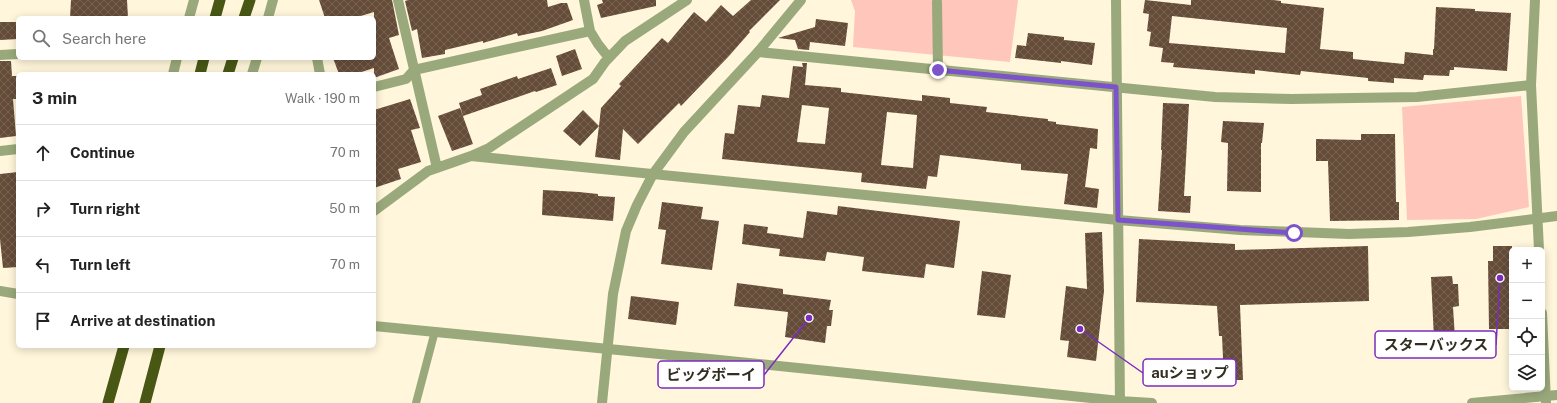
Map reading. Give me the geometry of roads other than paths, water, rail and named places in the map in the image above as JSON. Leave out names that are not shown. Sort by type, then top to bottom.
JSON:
[{"type":"highway","points":[[216,16],[220,0]]},
{"type":"highway","points":[[245,16],[250,0]]},
{"type":"highway","points":[[200,72],[204,60]]},
{"type":"highway","points":[[229,72],[232,60]]},
{"type":"highway","points":[[108,403],[123,348]]},
{"type":"highway","points":[[145,403],[159,348]]},
{"type":"street","points":[[190,16],[194,0]]},
{"type":"street","points":[[269,16],[273,0]]},
{"type":"street","points":[[398,0],[437,168]]},
{"type":"street","points":[[584,0],[590,31],[609,58]]},
{"type":"street","points":[[376,210],[428,171],[489,148],[593,79],[609,58],[625,41],[687,0]]},
{"type":"street","points":[[602,403],[613,294],[626,231],[652,174],[684,132],[758,52],[801,0]]},
{"type":"street","points":[[1116,0],[1120,402]]},
{"type":"street","points":[[1535,0],[1531,85],[1539,247]]},
{"type":"street","points":[[937,2],[938,70]]},
{"type":"street","points":[[376,86],[406,79],[414,70],[590,31]]},
{"type":"street","points":[[758,52],[1215,97],[1355,99],[1417,97],[1531,85]]},
{"type":"street","points":[[0,55],[16,54]]},
{"type":"street","points":[[174,72],[176,60]]},
{"type":"street","points":[[253,72],[256,60]]},
{"type":"street","points":[[317,60],[320,72]]},
{"type":"street","points":[[0,151],[16,149]]},
{"type":"street","points":[[471,156],[1118,220],[1240,230],[1350,234],[1470,227],[1557,216]]},
{"type":"street","points":[[0,291],[16,294]]},
{"type":"street","points":[[1542,319],[1546,400]]},
{"type":"street","points":[[376,326],[608,348],[1120,402],[1152,403]]},
{"type":"street","points":[[1472,403],[1546,400],[1557,395]]},
{"type":"lane","points":[[416,403],[435,331]]},
{"type":"place","name":"スターバックス","points":[[1500,278]]},
{"type":"place","name":"ビッグボーイ","points":[[809,318]]},
{"type":"place","name":"auショップ","points":[[1080,329]]}]
